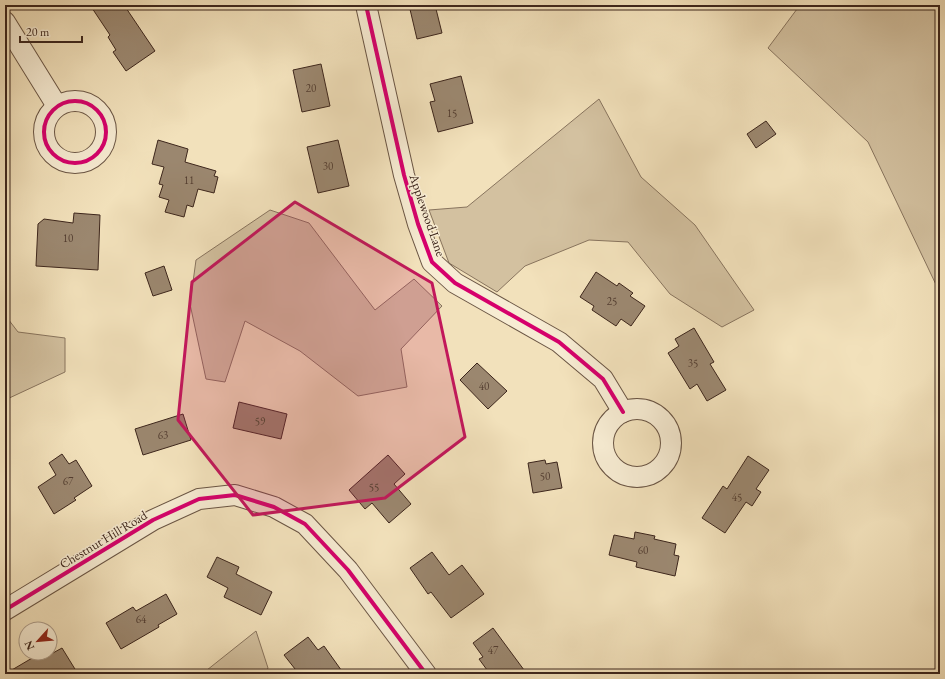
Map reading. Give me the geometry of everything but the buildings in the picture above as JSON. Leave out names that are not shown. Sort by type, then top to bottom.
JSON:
[{"type":"street","name":"Applewood Lane","points":[[366,5],[404,175],[418,224],[432,262],[455,283],[559,342],[603,379],[623,412]]},
{"type":"street","points":[[5,22],[57,106]]},
{"type":"street","name":"Chestnut Hill Road","points":[[5,610],[153,520],[198,499],[235,495],[274,507],[305,524],[348,570],[426,674]]},
{"type":"highlighted area","points":[[295,202],[432,283],[465,437],[385,498],[253,515],[178,420],[192,282]]},
{"type":"shaded area","points":[[800,5],[940,5],[940,293],[868,142],[768,48]]},
{"type":"shaded area","points":[[599,99],[641,177],[695,225],[754,310],[722,327],[670,294],[628,242],[589,240],[525,266],[497,292],[449,263],[429,210],[467,207]]},
{"type":"shaded area","points":[[270,210],[309,223],[375,310],[414,279],[442,306],[401,349],[407,387],[358,396],[300,351],[245,321],[225,382],[206,379],[190,304],[196,260]]},
{"type":"shaded area","points":[[5,315],[18,332],[65,338],[65,372],[5,400]]},
{"type":"shaded area","points":[[256,631],[268,668],[265,674],[202,674]]},
{"type":"cycle path","points":[[366,5],[404,175],[418,224],[432,262],[455,283],[559,342],[603,379],[623,412]]},
{"type":"cycle path","points":[[69,101],[81,101],[97,110],[104,120],[106,132],[104,144],[97,154],[81,163],[69,163],[58,158],[49,149],[44,138],[44,126],[49,115],[58,106],[69,101]]},
{"type":"cycle path","points":[[5,610],[153,520],[199,499],[235,495],[274,507],[305,524],[348,570],[426,674]]}]
